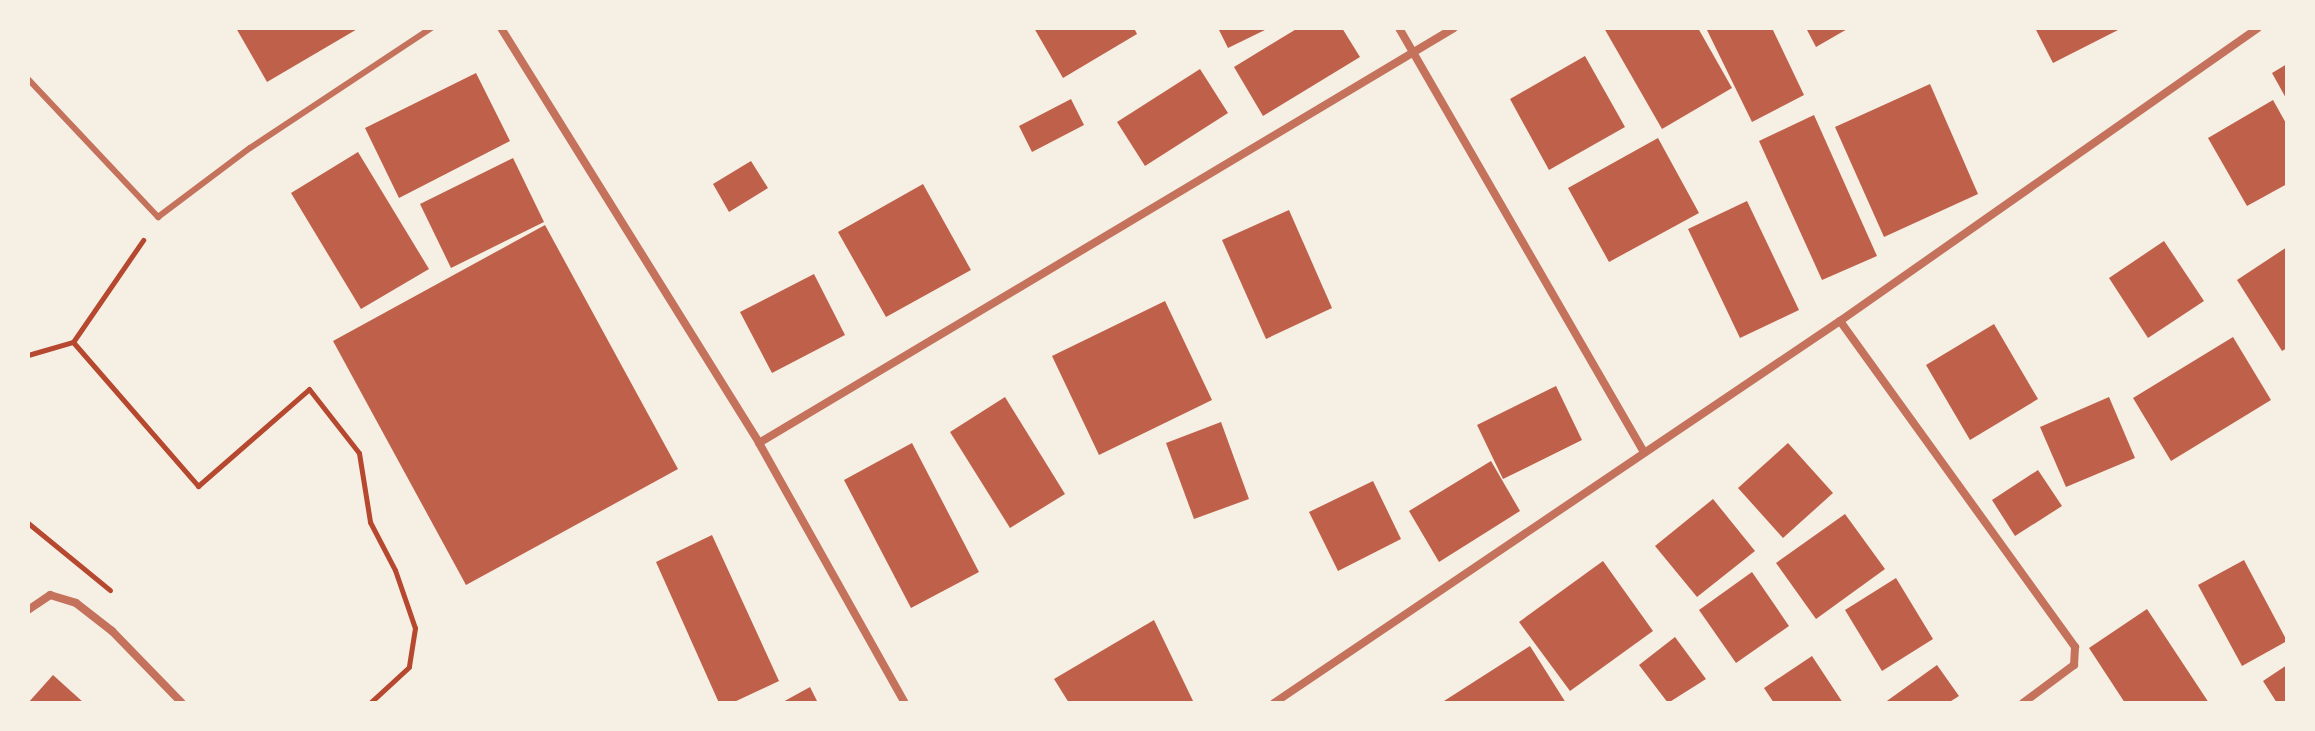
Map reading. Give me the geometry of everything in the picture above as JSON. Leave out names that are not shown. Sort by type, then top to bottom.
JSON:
[{"type":"street","points":[[501,28],[759,443],[905,703]]},
{"type":"street","points":[[1399,28],[1644,452]]},
{"type":"street","points":[[759,443],[1454,28]]},
{"type":"street","points":[[1274,703],[1840,321],[2258,28]]},
{"type":"street","points":[[1840,321],[2075,647],[2074,665],[2023,703]]},
{"type":"street","points":[[28,610],[50,595],[76,603],[112,631],[182,703]]},
{"type":"lane","points":[[28,79],[158,217],[250,148],[431,28]]},
{"type":"path","points":[[28,355],[73,342],[158,217]]},
{"type":"path","points":[[73,342],[198,486],[309,389],[359,453],[370,522],[395,570],[415,628],[409,667],[370,703]]},
{"type":"building","points":[[236,28],[359,28],[267,82]]},
{"type":"building","points":[[1034,28],[1134,28],[1137,34],[1063,78]]},
{"type":"building","points":[[1218,28],[1269,28],[1228,48]]},
{"type":"building","points":[[1298,28],[1342,28],[1360,57],[1263,116],[1234,67]]},
{"type":"building","points":[[1604,28],[1698,28],[1732,88],[1662,129]]},
{"type":"building","points":[[1706,28],[1772,28],[1804,95],[1752,122]]},
{"type":"building","points":[[1806,28],[1849,28],[1816,47]]},
{"type":"building","points":[[2035,28],[2122,28],[2053,63]]},
{"type":"building","points":[[1585,56],[1625,127],[1549,170],[1510,99]]},
{"type":"building","points":[[2287,64],[2287,100],[2272,73]]},
{"type":"building","points":[[1200,69],[1228,113],[1145,166],[1117,122]]},
{"type":"building","points":[[476,73],[510,141],[399,198],[365,128]]},
{"type":"building","points":[[1930,84],[1978,194],[1884,237],[1835,127]]},
{"type":"building","points":[[1071,99],[1084,125],[1032,152],[1019,126]]},
{"type":"building","points":[[2273,100],[2287,125],[2287,184],[2247,206],[2208,138]]},
{"type":"building","points":[[1814,115],[1877,256],[1822,280],[1759,141]]},
{"type":"building","points":[[1658,138],[1699,213],[1609,262],[1568,188]]},
{"type":"building","points":[[358,152],[429,269],[361,309],[291,193]]},
{"type":"building","points":[[513,158],[544,222],[451,268],[420,204]]},
{"type":"building","points":[[751,161],[768,188],[729,212],[713,184]]},
{"type":"building","points":[[923,184],[971,270],[886,317],[838,232]]},
{"type":"building","points":[[1747,201],[1799,310],[1740,338],[1688,229]]},
{"type":"building","points":[[1289,210],[1332,308],[1266,339],[1222,240]]},
{"type":"building","points":[[545,225],[678,469],[466,585],[333,341]]},
{"type":"building","points":[[2164,241],[2204,301],[2148,338],[2109,278]]},
{"type":"building","points":[[2287,247],[2287,348],[2282,351],[2237,280]]},
{"type":"building","points":[[814,274],[845,335],[772,373],[740,312]]},
{"type":"building","points":[[1165,301],[1212,400],[1099,455],[1052,356]]},
{"type":"building","points":[[1994,324],[2038,399],[1970,440],[1926,365]]},
{"type":"building","points":[[2233,337],[2271,400],[2171,461],[2133,398]]},
{"type":"building","points":[[1556,386],[1582,440],[1503,479],[1477,425]]},
{"type":"building","points":[[1005,397],[1065,494],[1010,528],[950,432]]},
{"type":"building","points":[[2109,397],[2135,458],[2066,487],[2040,427]]},
{"type":"building","points":[[1221,422],[1249,499],[1194,519],[1166,443]]},
{"type":"building","points":[[912,443],[979,572],[911,608],[844,480]]},
{"type":"building","points":[[1788,443],[1833,493],[1783,538],[1738,488]]},
{"type":"building","points":[[1491,461],[1520,511],[1439,562],[1409,511]]},
{"type":"building","points":[[2038,470],[2062,506],[2015,536],[1992,500]]},
{"type":"building","points":[[1373,481],[1401,539],[1338,571],[1309,512]]},
{"type":"building","points":[[1713,499],[1755,551],[1697,597],[1655,546]]},
{"type":"building","points":[[1845,514],[1885,569],[1816,619],[1776,563]]},
{"type":"building","points":[[712,535],[779,681],[732,703],[719,703],[656,562]]},
{"type":"building","points":[[2244,560],[2287,641],[2242,666],[2198,585]]},
{"type":"building","points":[[1603,561],[1653,631],[1570,691],[1519,622]]},
{"type":"building","points":[[1752,572],[1789,626],[1736,663],[1699,610]]},
{"type":"building","points":[[1896,578],[1933,639],[1882,671],[1845,610]]},
{"type":"building","points":[[2147,609],[2209,703],[2125,703],[2089,648]]},
{"type":"building","points":[[1154,620],[1194,703],[1069,703],[1054,679]]},
{"type":"building","points":[[1675,637],[1706,679],[1668,703],[1639,665]]},
{"type":"building","points":[[1530,646],[1566,703],[1445,703],[1444,701]]},
{"type":"building","points":[[1812,656],[1843,703],[1774,703],[1764,688]]},
{"type":"building","points":[[1937,665],[1959,696],[1948,703],[1884,703]]},
{"type":"building","points":[[2287,665],[2287,701],[2277,703],[2263,681]]},
{"type":"building","points":[[53,675],[84,703],[28,703]]},
{"type":"building","points":[[810,687],[818,703],[781,703]]}]
